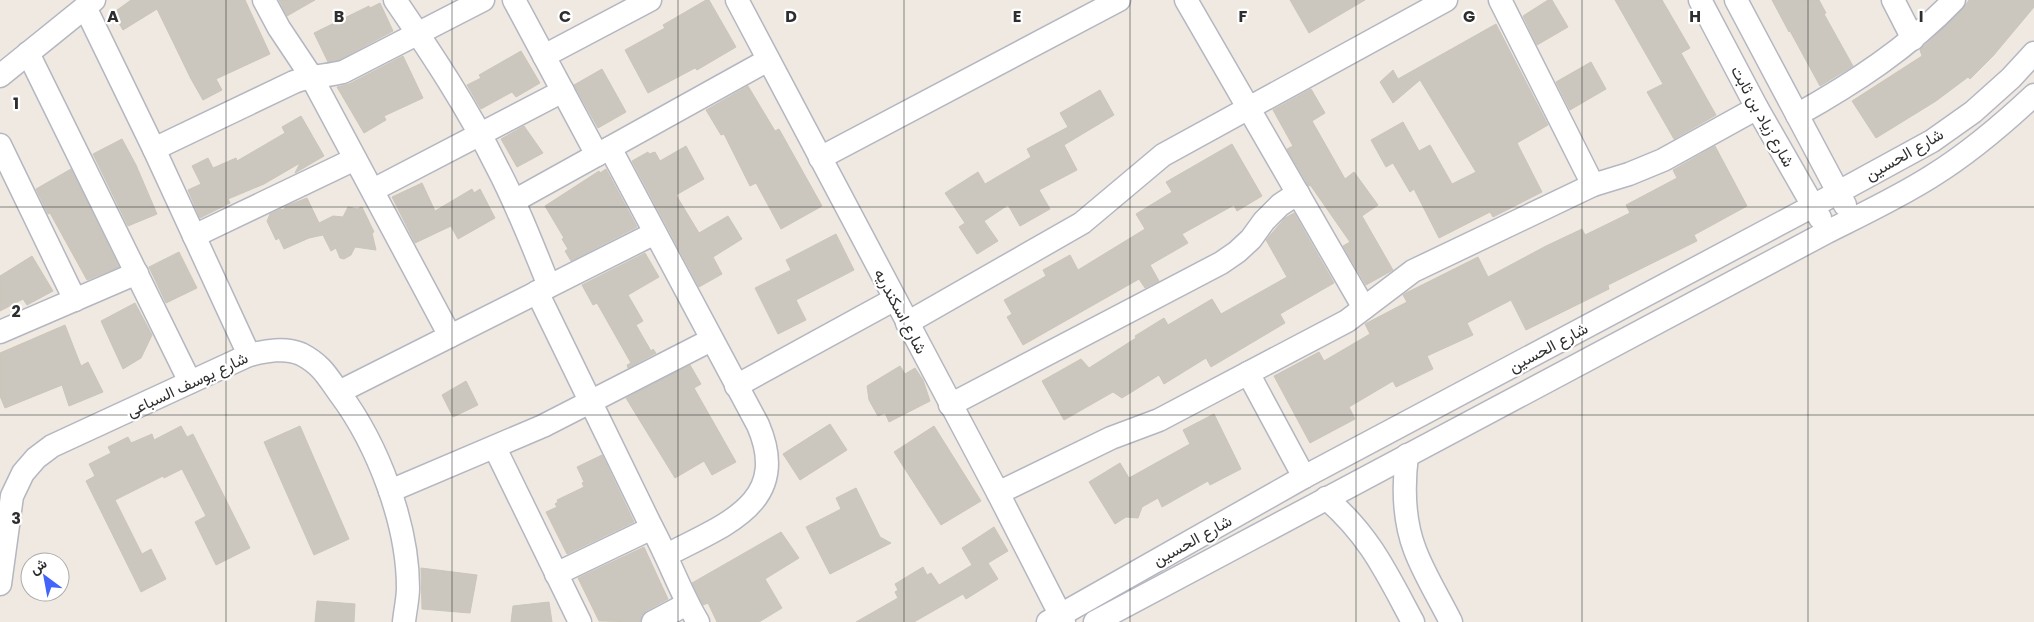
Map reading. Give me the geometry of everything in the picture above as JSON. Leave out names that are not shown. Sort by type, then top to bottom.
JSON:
[{"type":"street","points":[[264,0],[279,28],[311,76],[450,336]]},
{"type":"street","points":[[395,0],[460,99],[514,201],[543,289],[591,403],[667,555],[692,613],[653,622]]},
{"type":"street","points":[[154,149],[277,89],[311,76],[327,76],[343,72],[483,0]]},
{"type":"street","points":[[514,0],[563,91],[604,151],[655,233],[765,442],[768,460],[766,478],[759,494],[748,509],[734,520],[667,555]]},
{"type":"street","points":[[544,56],[650,0]]},
{"type":"street","name":"شارع اسكندريه","points":[[737,0],[998,493],[1057,619]]},
{"type":"street","points":[[820,158],[1119,0]]},
{"type":"street","points":[[1186,0],[1364,308]]},
{"type":"street","points":[[907,323],[1082,223],[1163,155],[1446,0]]},
{"type":"street","points":[[1500,0],[1593,184]]},
{"type":"street","name":"شارع زياد بن ثابت","points":[[1700,0],[1828,232]]},
{"type":"street","name":"شارع زياد بن ثابت","points":[[1736,0],[1852,219]]},
{"type":"street","points":[[1893,0],[1912,39]]},
{"type":"street","points":[[1797,115],[1853,83],[1912,39],[1954,0]]},
{"type":"street","points":[[0,76],[90,4],[154,149],[249,355]]},
{"type":"street","points":[[28,53],[190,382]]},
{"type":"street","name":"شارع الحسين","points":[[1057,619],[1304,476],[1813,206],[1932,140],[1973,112],[2011,78],[2034,53]]},
{"type":"street","points":[[514,201],[768,60]]},
{"type":"street","points":[[373,190],[563,91]]},
{"type":"street","name":"شارع الحسين","points":[[1095,622],[1852,219],[1884,204],[1932,176],[1978,144],[2034,95]]},
{"type":"street","points":[[998,493],[1111,438],[1159,420],[1347,321],[1380,294],[1413,271],[1593,184],[1629,174],[1663,160],[1758,108]]},
{"type":"street","points":[[0,145],[75,300]]},
{"type":"street","points":[[194,236],[356,159]]},
{"type":"street","points":[[950,405],[1221,264],[1251,239],[1264,220],[1280,205],[1298,193]]},
{"type":"street","points":[[339,392],[655,233]]},
{"type":"street","points":[[0,332],[137,273]]},
{"type":"street","points":[[736,386],[894,299]]},
{"type":"street","points":[[390,491],[495,448],[591,403],[711,340]]},
{"type":"street","name":"شارع يوسف السباعى","points":[[0,584],[6,494],[36,458],[52,446],[249,355],[274,350],[299,354],[321,366],[352,409],[366,433],[390,491],[400,531],[408,588],[404,622]]},
{"type":"street","points":[[1248,373],[1304,476]]},
{"type":"street","points":[[495,448],[580,622]]},
{"type":"street","points":[[1407,455],[1404,478],[1404,503],[1408,527],[1415,550],[1451,622]]},
{"type":"street","points":[[1326,498],[1348,518],[1372,548],[1413,622]]},
{"type":"street","points":[[556,574],[652,528]]},
{"type":"building","points":[[131,0],[245,0],[270,54],[216,79],[222,90],[203,100],[157,9],[123,30],[113,13]]},
{"type":"building","points":[[279,0],[315,0],[287,16]]},
{"type":"building","points":[[709,0],[736,47],[697,70],[695,68],[648,93],[625,50],[665,28],[663,25]]},
{"type":"building","points":[[1290,0],[1365,0],[1309,33]]},
{"type":"building","points":[[1548,0],[1552,0],[1568,27],[1537,45],[1523,16]]},
{"type":"building","points":[[1615,0],[1662,0],[1690,48],[1681,53],[1716,115],[1674,139],[1647,92],[1663,84]]},
{"type":"building","points":[[1772,0],[1819,0],[1826,13],[1824,14],[1853,66],[1820,86]]},
{"type":"building","points":[[1969,0],[2034,0],[2034,7],[1993,56],[1970,79],[1968,77],[1936,101],[1876,138],[1852,101],[1922,56],[1920,50],[1963,9]]},
{"type":"building","points":[[380,3],[393,31],[339,60],[328,62],[314,33],[369,6],[370,8]]},
{"type":"building","points":[[1496,24],[1548,125],[1517,143],[1542,192],[1493,217],[1490,212],[1439,238],[1414,189],[1410,192],[1393,163],[1386,167],[1371,140],[1403,122],[1419,151],[1430,145],[1452,184],[1476,172],[1420,80],[1393,103],[1380,82],[1393,70],[1398,79]]},
{"type":"building","points":[[521,51],[540,83],[516,97],[512,92],[481,109],[467,85],[481,78],[479,75]]},
{"type":"building","points":[[403,56],[423,98],[384,116],[386,120],[364,133],[337,87],[349,84]]},
{"type":"building","points":[[1591,62],[1606,89],[1570,110],[1556,82]]},
{"type":"building","points":[[602,69],[626,112],[598,128],[574,85]]},
{"type":"building","points":[[748,86],[775,131],[779,129],[822,206],[781,229],[756,183],[750,186],[724,134],[721,135],[706,110]]},
{"type":"building","points":[[1311,89],[1325,113],[1312,121],[1345,179],[1354,172],[1378,205],[1362,216],[1393,270],[1366,285],[1343,246],[1350,242],[1311,186],[1308,185],[1287,149],[1293,146],[1273,110]]},
{"type":"building","points":[[1100,90],[1114,115],[1064,145],[1077,170],[1039,190],[1050,209],[1020,226],[1008,205],[984,221],[998,241],[977,254],[959,227],[965,223],[945,193],[978,172],[985,184],[1031,157],[1027,149],[1068,127],[1060,113]]},
{"type":"building","points":[[301,116],[324,156],[295,173],[300,163],[264,184],[228,199],[230,203],[200,218],[188,190],[201,184],[192,166],[208,158],[213,168],[236,158],[237,161],[285,133],[282,127]]},
{"type":"building","points":[[524,126],[543,153],[517,167],[501,139]]},
{"type":"building","points":[[122,139],[136,165],[157,214],[128,226],[93,154]]},
{"type":"building","points":[[1232,144],[1262,196],[1237,211],[1234,205],[1182,234],[1188,243],[1150,265],[1159,281],[1145,288],[1139,279],[1023,345],[1007,317],[1012,314],[1004,300],[1046,276],[1043,270],[1070,255],[1078,270],[1145,229],[1136,214],[1172,192],[1166,182]]},
{"type":"building","points":[[686,146],[704,179],[676,195],[699,233],[728,216],[742,239],[713,257],[722,274],[699,287],[632,161],[648,152],[649,154],[655,152],[660,161]]},
{"type":"building","points":[[1715,146],[1747,206],[1694,235],[1697,241],[1608,285],[1609,289],[1526,330],[1511,300],[1467,323],[1473,335],[1427,356],[1433,369],[1396,387],[1393,381],[1349,407],[1355,419],[1310,443],[1274,376],[1319,352],[1324,361],[1370,334],[1365,324],[1407,302],[1403,295],[1478,257],[1488,277],[1582,229],[1585,235],[1630,213],[1626,205],[1677,178],[1673,170]]},
{"type":"building","points":[[71,169],[119,267],[87,280],[50,213],[48,214],[36,189]]},
{"type":"building","points":[[606,169],[637,227],[571,261],[565,251],[568,249],[562,239],[564,238],[545,206],[599,171],[600,173]]},
{"type":"building","points":[[422,183],[435,211],[472,189],[474,193],[480,189],[495,218],[458,239],[451,226],[415,243],[392,197]]},
{"type":"building","points":[[307,198],[319,223],[333,216],[343,217],[348,207],[357,209],[362,207],[374,232],[372,233],[376,250],[355,247],[351,255],[344,259],[340,258],[336,248],[331,251],[323,235],[309,238],[284,249],[279,238],[276,240],[267,221],[270,214]]},
{"type":"building","points":[[1294,213],[1334,283],[1280,314],[1285,323],[1211,367],[1206,358],[1164,384],[1159,375],[1122,398],[1113,392],[1064,420],[1042,381],[1081,359],[1089,368],[1164,318],[1168,325],[1212,299],[1221,314],[1287,277],[1266,240],[1285,218]]},
{"type":"building","points":[[836,234],[854,270],[796,300],[806,320],[778,334],[755,288],[791,270],[786,260]]},
{"type":"building","points":[[179,252],[197,288],[166,303],[149,267]]},
{"type":"building","points":[[645,253],[659,277],[628,295],[643,321],[636,325],[651,351],[653,349],[656,353],[628,368],[627,365],[631,363],[597,303],[593,305],[582,285]]},
{"type":"building","points":[[32,256],[53,291],[27,305],[23,299],[0,311],[0,276]]},
{"type":"building","points":[[135,303],[152,335],[141,358],[123,369],[101,321]]},
{"type":"building","points":[[65,325],[81,366],[88,362],[103,392],[69,406],[62,385],[5,408],[0,396],[0,353]]},
{"type":"building","points":[[690,365],[701,384],[694,388],[736,462],[712,475],[704,461],[675,478],[626,398]]},
{"type":"building","points":[[900,366],[905,374],[915,368],[923,380],[930,401],[889,422],[885,413],[878,416],[869,400],[867,386]]},
{"type":"building","points":[[466,381],[478,405],[453,417],[442,395]]},
{"type":"building","points":[[1214,414],[1241,469],[1210,485],[1208,481],[1162,507],[1158,498],[1142,507],[1138,518],[1126,517],[1115,524],[1089,482],[1120,463],[1129,478],[1190,444],[1183,430]]},
{"type":"building","points":[[830,424],[847,450],[800,480],[783,454]]},
{"type":"building","points":[[181,426],[187,437],[193,434],[250,548],[216,565],[195,522],[206,516],[182,469],[164,478],[163,476],[115,500],[142,554],[151,549],[166,579],[141,592],[86,481],[95,476],[89,464],[111,453],[108,447],[128,437],[131,443],[152,434],[154,440]]},
{"type":"building","points":[[300,426],[349,539],[314,555],[264,442]]},
{"type":"building","points":[[934,426],[981,501],[941,525],[894,452]]},
{"type":"building","points":[[602,455],[634,522],[567,554],[546,512],[557,507],[555,504],[558,502],[557,500],[584,487],[582,483],[584,482],[577,467]]},
{"type":"building","points":[[856,488],[880,537],[891,543],[830,574],[806,527],[841,509],[836,498]]},
{"type":"building","points":[[994,527],[1008,551],[988,563],[998,579],[966,599],[963,594],[914,622],[856,622],[898,598],[895,592],[898,590],[895,584],[923,567],[927,575],[931,573],[939,585],[972,565],[962,548]]},
{"type":"building","points":[[781,532],[799,558],[765,579],[782,608],[759,622],[717,622],[708,603],[703,605],[692,583]]},
{"type":"building","points":[[644,547],[668,599],[646,611],[642,615],[640,622],[599,621],[578,578]]},
{"type":"building","points":[[421,568],[477,575],[470,613],[422,609]]},
{"type":"building","points":[[317,601],[355,604],[354,622],[315,622]]},
{"type":"building","points":[[549,602],[552,622],[511,622],[513,606]]}]
